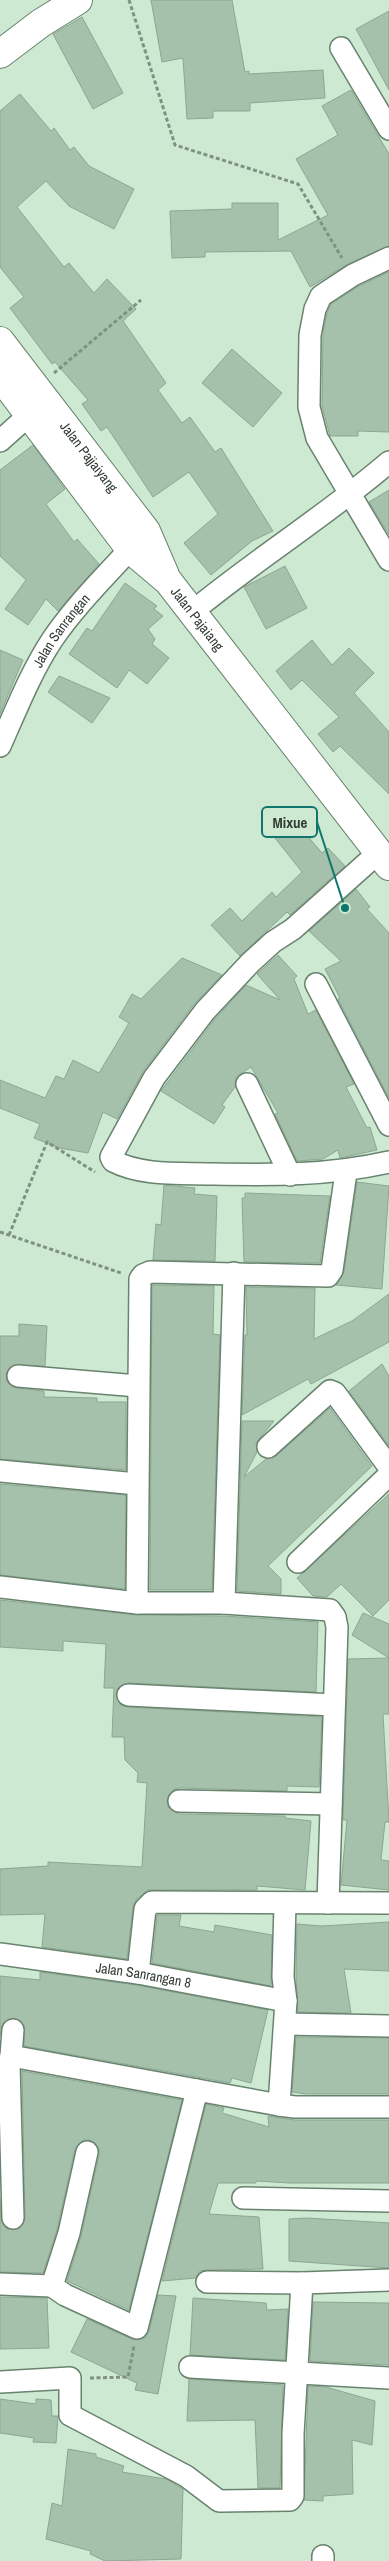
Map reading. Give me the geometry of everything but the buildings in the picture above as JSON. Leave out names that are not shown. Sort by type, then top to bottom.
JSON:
[{"type":"main road","points":[[0,54],[41,23],[78,0]]},
{"type":"main road","name":"Jalan Pajjaiyang","points":[[0,341],[36,388],[138,540],[168,581]]},
{"type":"main road","points":[[0,376],[29,415],[138,540]]},
{"type":"main road","name":"Jalan Pajaiang","points":[[168,581],[384,859]]},
{"type":"street","points":[[341,48],[389,129]]},
{"type":"street","points":[[389,258],[352,275],[321,296],[315,309],[310,335],[309,407],[317,438],[349,496],[389,560]]},
{"type":"street","points":[[0,440],[29,415]]},
{"type":"street","points":[[192,612],[220,589],[349,496],[389,462]]},
{"type":"street","name":"Jalan Sanrangan","points":[[0,746],[39,662],[53,639],[71,615],[138,540]]},
{"type":"street","points":[[384,859],[293,929],[273,942],[205,1010],[154,1078],[111,1157],[113,1161],[120,1165],[141,1170],[290,1175],[346,1172],[389,1162]]},
{"type":"street","points":[[316,984],[389,1125]]},
{"type":"street","points":[[248,1084],[290,1175]]},
{"type":"street","points":[[137,1603],[140,1279],[143,1275],[150,1272],[328,1276],[332,1270],[346,1172]]},
{"type":"street","points":[[224,1603],[234,1273]]},
{"type":"street","points":[[18,1376],[138,1386]]},
{"type":"street","points":[[268,1447],[330,1390],[335,1392],[389,1467]]},
{"type":"street","points":[[0,1471],[137,1484]]},
{"type":"street","points":[[298,1562],[389,1475]]},
{"type":"street","points":[[0,1587],[137,1603],[224,1603],[330,1610],[335,1617],[337,1627],[328,1903]]},
{"type":"street","points":[[128,1695],[334,1705]]},
{"type":"street","points":[[179,1801],[331,1804]]},
{"type":"street","points":[[138,1973],[144,1909],[148,1903],[156,1901],[285,1904],[389,1903]]},
{"type":"street","points":[[279,2105],[286,2001],[283,1977],[285,1904]]},
{"type":"street","name":"Jalan Sanrangan 8","points":[[0,1954],[138,1973],[286,2001]]},
{"type":"street","points":[[285,2024],[389,2026]]},
{"type":"street","points":[[13,2030],[5,2115],[13,2218]]},
{"type":"street","points":[[12,2056],[295,2108],[389,2107]]},
{"type":"street","points":[[0,2284],[52,2286],[65,2295],[137,2328],[196,2090]]},
{"type":"street","points":[[52,2286],[69,2233],[87,2152]]},
{"type":"street","points":[[243,2198],[389,2201]]},
{"type":"street","points":[[207,2282],[302,2283],[389,2280]]},
{"type":"street","points":[[0,2382],[70,2378],[68,2408],[70,2415],[186,2476],[219,2501],[290,2500],[293,2496],[293,2434],[302,2283]]},
{"type":"street","points":[[190,2367],[389,2378]]},
{"type":"path","points":[[129,0],[176,145],[298,184],[352,275]]},
{"type":"path","points":[[36,388],[141,300]]},
{"type":"path","points":[[9,1235],[47,1142],[98,1174],[111,1157]]},
{"type":"path","points":[[0,1232],[140,1279]]},
{"type":"path","points":[[70,2378],[128,2377],[137,2328]]},
{"type":"place","name":"Mixue","points":[[345,908]]}]
